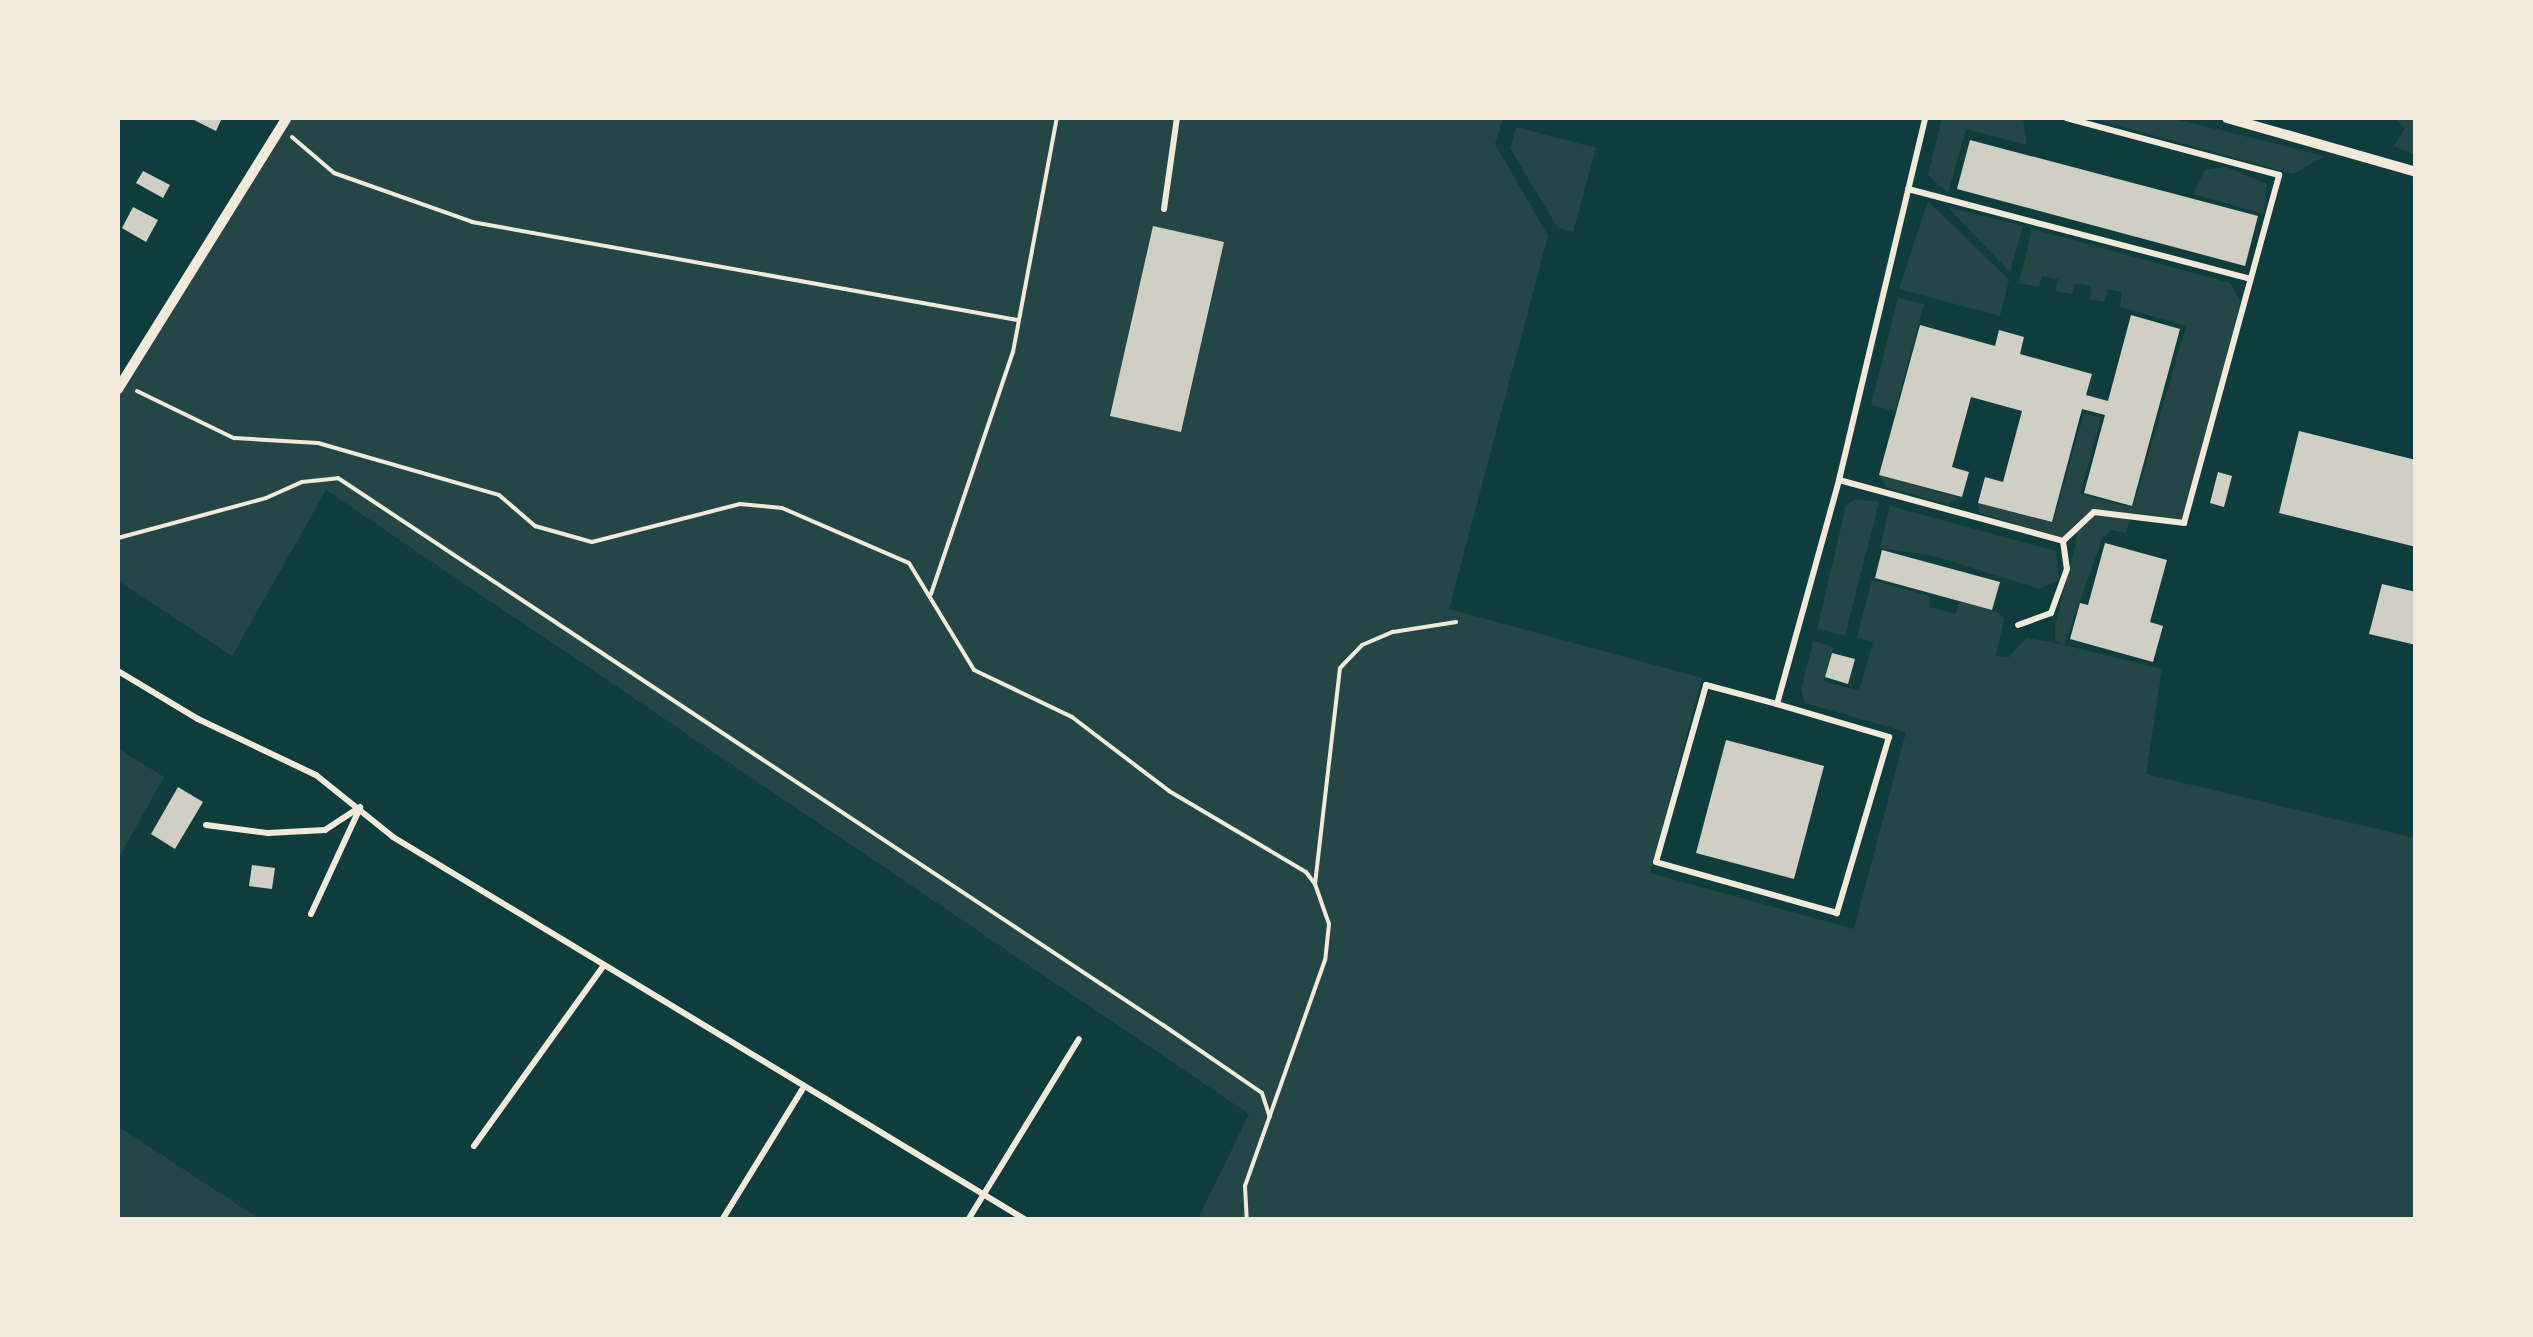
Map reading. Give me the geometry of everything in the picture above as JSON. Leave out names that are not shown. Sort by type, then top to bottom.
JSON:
[{"type":"street","points":[[2227,118],[2416,172]]},
{"type":"street","points":[[119,386],[284,122]]},
{"type":"lane","points":[[1164,209],[1177,118]]},
{"type":"lane","points":[[1777,704],[1838,480],[1925,118]]},
{"type":"lane","points":[[2018,625],[2051,613],[2063,590],[2063,541],[2094,512],[2184,522],[2279,176],[2066,118]]},
{"type":"lane","points":[[1908,189],[2250,279]]},
{"type":"lane","points":[[1838,480],[2063,541]]},
{"type":"lane","points":[[118,671],[198,719],[316,775],[393,837],[802,1090],[1026,1220]]},
{"type":"lane","points":[[1706,684],[1777,704],[1889,736],[1837,913],[1656,862],[1706,684]]},
{"type":"lane","points":[[206,826],[268,833],[324,830],[360,807]]},
{"type":"lane","points":[[311,914],[360,807]]},
{"type":"lane","points":[[474,1146],[604,965]]},
{"type":"lane","points":[[968,1220],[1079,1038]]},
{"type":"lane","points":[[722,1220],[802,1090]]},
{"type":"path","points":[[931,594],[941,552],[980,461],[1017,320],[1056,118]]},
{"type":"path","points":[[284,122],[334,173],[472,222],[1017,320]]},
{"type":"path","points":[[119,386],[234,438],[318,444],[499,495],[535,526],[592,542],[740,504],[782,508],[908,563],[931,594],[974,670],[1072,717],[1170,791],[1306,872],[1315,884],[1329,924],[1326,960],[1244,1186],[1247,1220]]},
{"type":"path","points":[[118,538],[266,498],[302,482],[338,478],[1248,1084],[1262,1094],[1270,1117]]},
{"type":"path","points":[[1315,884],[1340,668],[1362,645],[1393,632],[1456,622]]},
{"type":"shaded area","points":[[287,118],[1503,118],[1495,144],[1548,236],[1449,609],[1702,678],[1650,873],[1854,929],[1906,732],[1805,703],[1801,689],[1813,641],[1833,647],[1823,681],[1859,691],[1873,642],[1857,637],[1872,580],[1930,596],[1929,607],[1956,614],[1959,601],[1999,613],[2004,619],[1996,656],[2009,657],[2026,638],[2062,644],[2055,640],[2055,626],[2077,537],[2073,529],[2063,537],[2053,535],[1979,513],[1978,503],[2053,523],[2084,413],[2101,418],[2080,494],[2133,508],[2186,326],[2120,307],[2122,292],[2107,289],[2105,302],[2090,299],[2091,286],[2075,283],[2072,294],[2056,291],[2058,279],[2042,276],[2039,287],[2019,283],[2032,229],[2230,283],[2240,301],[2238,314],[2183,520],[2131,516],[2126,533],[2112,530],[2103,537],[2064,645],[2162,669],[2146,774],[2415,838],[2415,1219],[1198,1219],[1249,1114],[326,490],[232,656],[118,581],[118,389]]},
{"type":"shaded area","points":[[1942,118],[2023,118],[2027,145],[1966,129],[1948,193],[1928,175]]},
{"type":"shaded area","points":[[2090,118],[2171,118],[2325,156],[2293,174]]},
{"type":"shaded area","points":[[2394,118],[2415,118],[2415,155],[2394,146],[2405,128]]},
{"type":"shaded area","points":[[1516,127],[1596,148],[1573,232],[1558,228],[1510,148]]},
{"type":"shaded area","points":[[2226,167],[2267,184],[2264,214],[2193,194],[2205,170]]},
{"type":"shaded area","points":[[1928,201],[2009,280],[2000,316],[1899,289]]},
{"type":"shaded area","points":[[1947,207],[2023,226],[2010,272]]},
{"type":"shaded area","points":[[1898,298],[1924,304],[1895,411],[1871,405]]},
{"type":"shaded area","points":[[1879,475],[1960,498],[1948,504],[1887,488]]},
{"type":"shaded area","points":[[1855,499],[1879,502],[1845,636],[1817,629],[1846,506]]},
{"type":"shaded area","points":[[1890,506],[2056,551],[2059,580],[2040,589],[1934,556],[1880,548]]},
{"type":"shaded area","points":[[118,748],[164,777],[118,859]]},
{"type":"shaded area","points":[[118,1126],[259,1219],[118,1219]]},
{"type":"building","points":[[190,118],[222,118],[216,131]]},
{"type":"building","points":[[1970,140],[2258,216],[2245,266],[1957,189]]},
{"type":"building","points":[[143,171],[170,185],[163,198],[136,183]]},
{"type":"building","points":[[133,207],[158,220],[146,242],[122,228]]},
{"type":"building","points":[[1153,226],[1224,242],[1181,432],[1110,416]]},
{"type":"building","points":[[2131,315],[2180,329],[2132,506],[2084,493],[2105,415],[2082,409],[2052,522],[1978,503],[1985,477],[2003,482],[2022,411],[1971,397],[1952,467],[1969,472],[1962,497],[1879,475],[1920,325],[1995,346],[1999,330],[2024,337],[2020,354],[2092,374],[2086,395],[2108,401]]},
{"type":"building","points":[[2299,431],[2416,460],[2416,547],[2279,513]]},
{"type":"building","points":[[2218,472],[2232,476],[2224,507],[2210,503]]},
{"type":"building","points":[[2105,543],[2167,560],[2150,622],[2163,626],[2153,662],[2070,639],[2080,603],[2088,605]]},
{"type":"building","points":[[1882,550],[2000,582],[1992,610],[1875,578]]},
{"type":"building","points":[[2382,584],[2416,592],[2416,645],[2369,634]]},
{"type":"building","points":[[1832,653],[1855,659],[1848,684],[1825,677]]},
{"type":"building","points":[[1726,740],[1824,766],[1794,879],[1696,853]]},
{"type":"building","points":[[178,787],[203,802],[175,849],[151,834]]},
{"type":"building","points":[[252,865],[275,868],[272,889],[249,886]]}]
